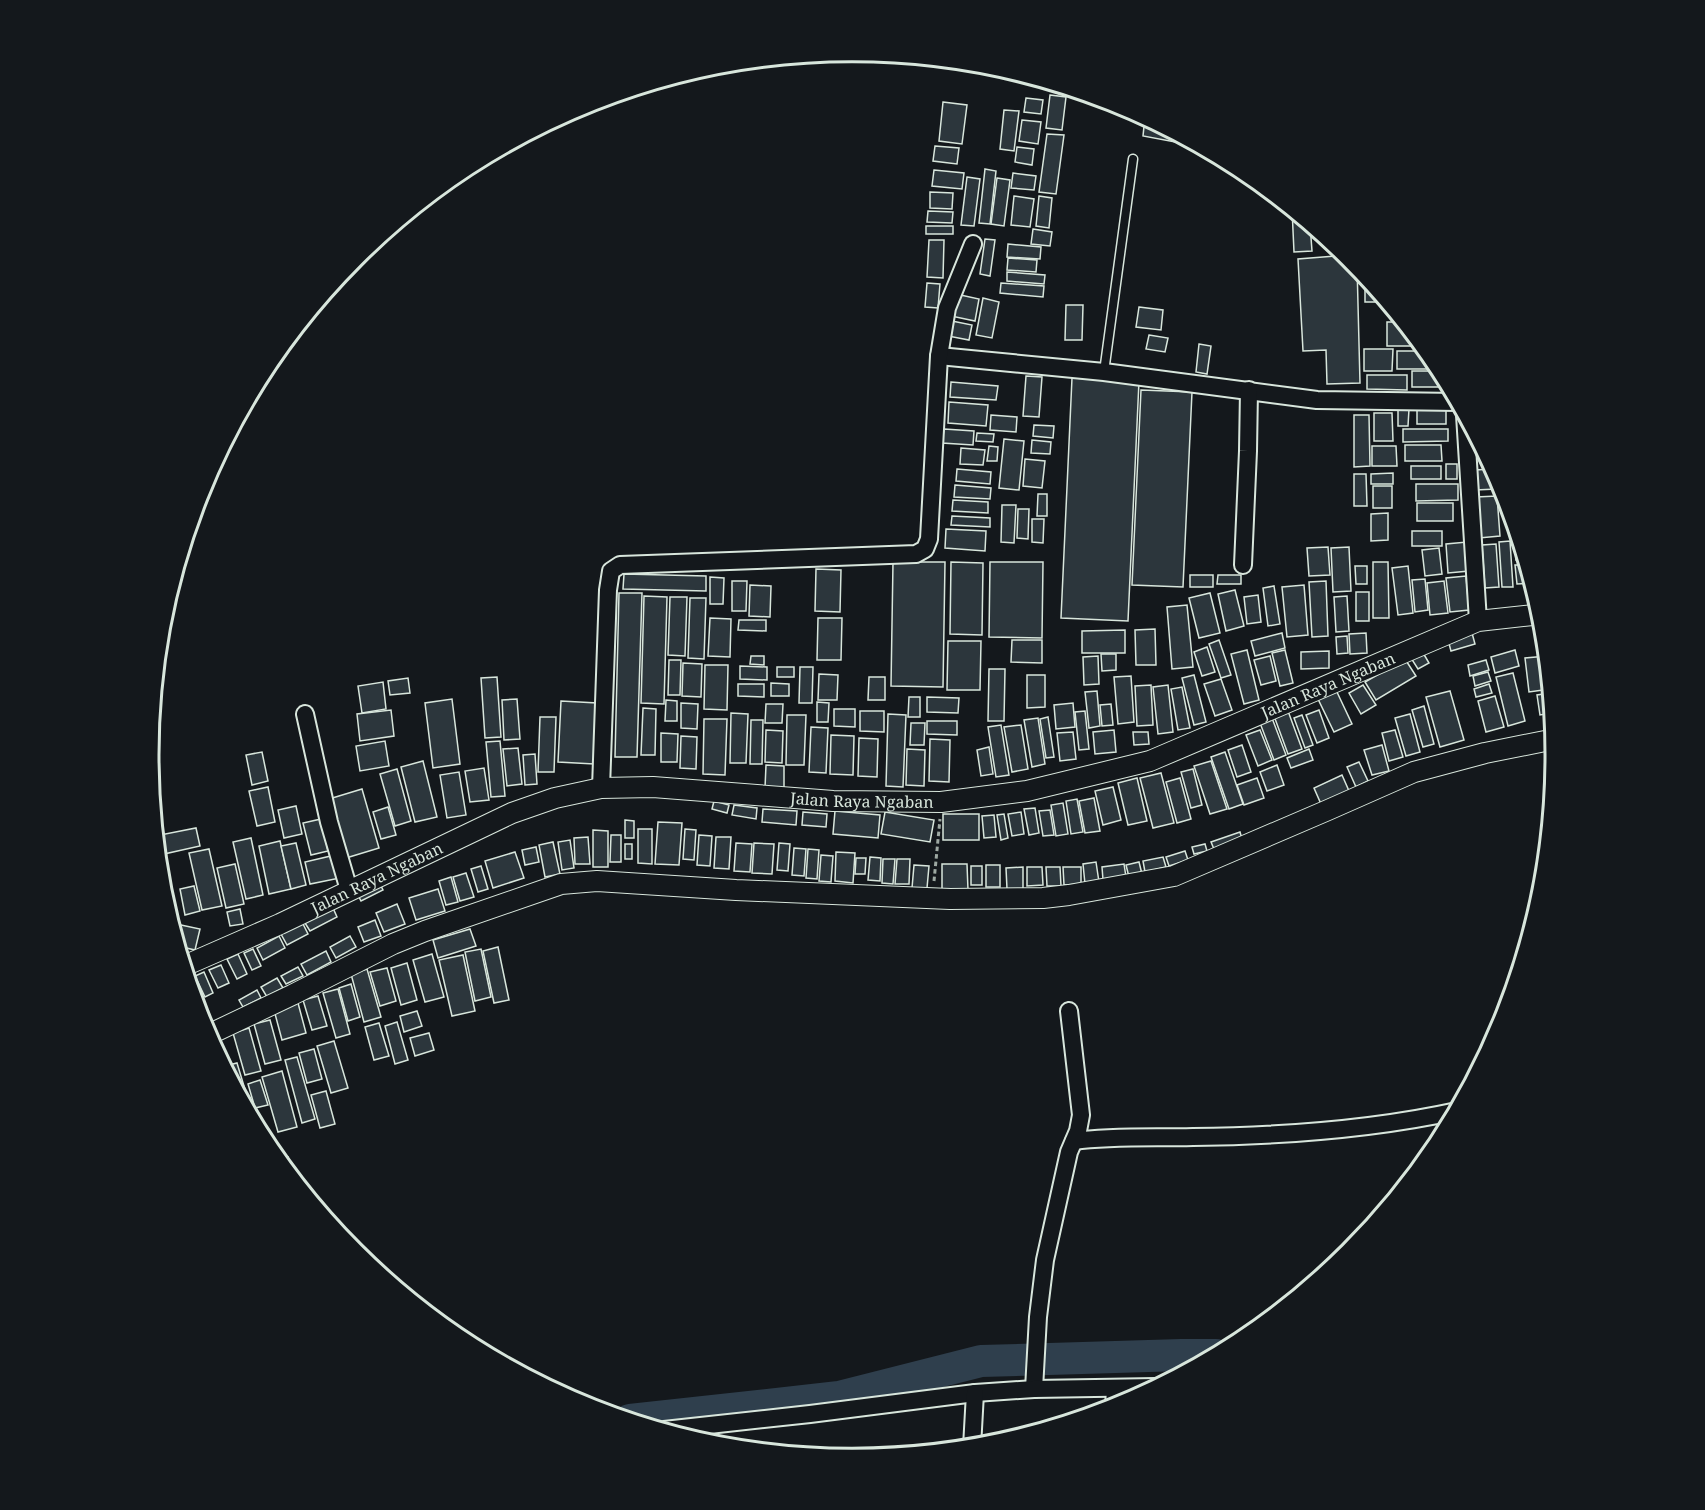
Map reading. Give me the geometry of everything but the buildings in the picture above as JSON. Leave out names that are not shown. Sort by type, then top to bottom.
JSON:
[{"type":"street","points":[[601,788],[608,590],[611,571],[620,565],[916,554],[926,549],[929,539],[939,356],[947,308],[973,244]]},
{"type":"street","points":[[939,356],[1104,372],[1317,400],[1449,402]]},
{"type":"street","points":[[1243,565],[1249,390]]},
{"type":"street","points":[[1466,433],[1478,621]]},
{"type":"street","name":"Jalan Raya Ngaban","points":[[191,963],[280,924],[512,813],[555,798],[601,788],[653,787],[833,801],[941,802],[1027,790],[1150,761],[1478,621],[1532,615]]},
{"type":"street","points":[[305,714],[329,822],[349,890]]},
{"type":"street","points":[[217,1031],[393,944],[561,884],[597,881],[736,890],[950,899],[1043,898],[1070,895],[1174,876],[1414,772],[1485,753],[1546,742]]},
{"type":"street","points":[[1034,1389],[1038,1317],[1045,1260],[1069,1152],[1081,1123],[1069,1011]]},
{"type":"street","points":[[1074,1141],[1102,1137],[1194,1137],[1356,1128],[1446,1113]]},
{"type":"street","points":[[685,1428],[975,1393],[1034,1389],[1136,1387]]},
{"type":"street","points":[[1115,1388],[1115,1397]]},
{"type":"street","points":[[973,1438],[975,1393]]},
{"type":"lane","points":[[1104,372],[1133,159]]},
{"type":"path","points":[[934,878],[939,829]]},
{"type":"waterway","points":[[649,1418],[839,1397],[981,1361],[1201,1355]]}]
